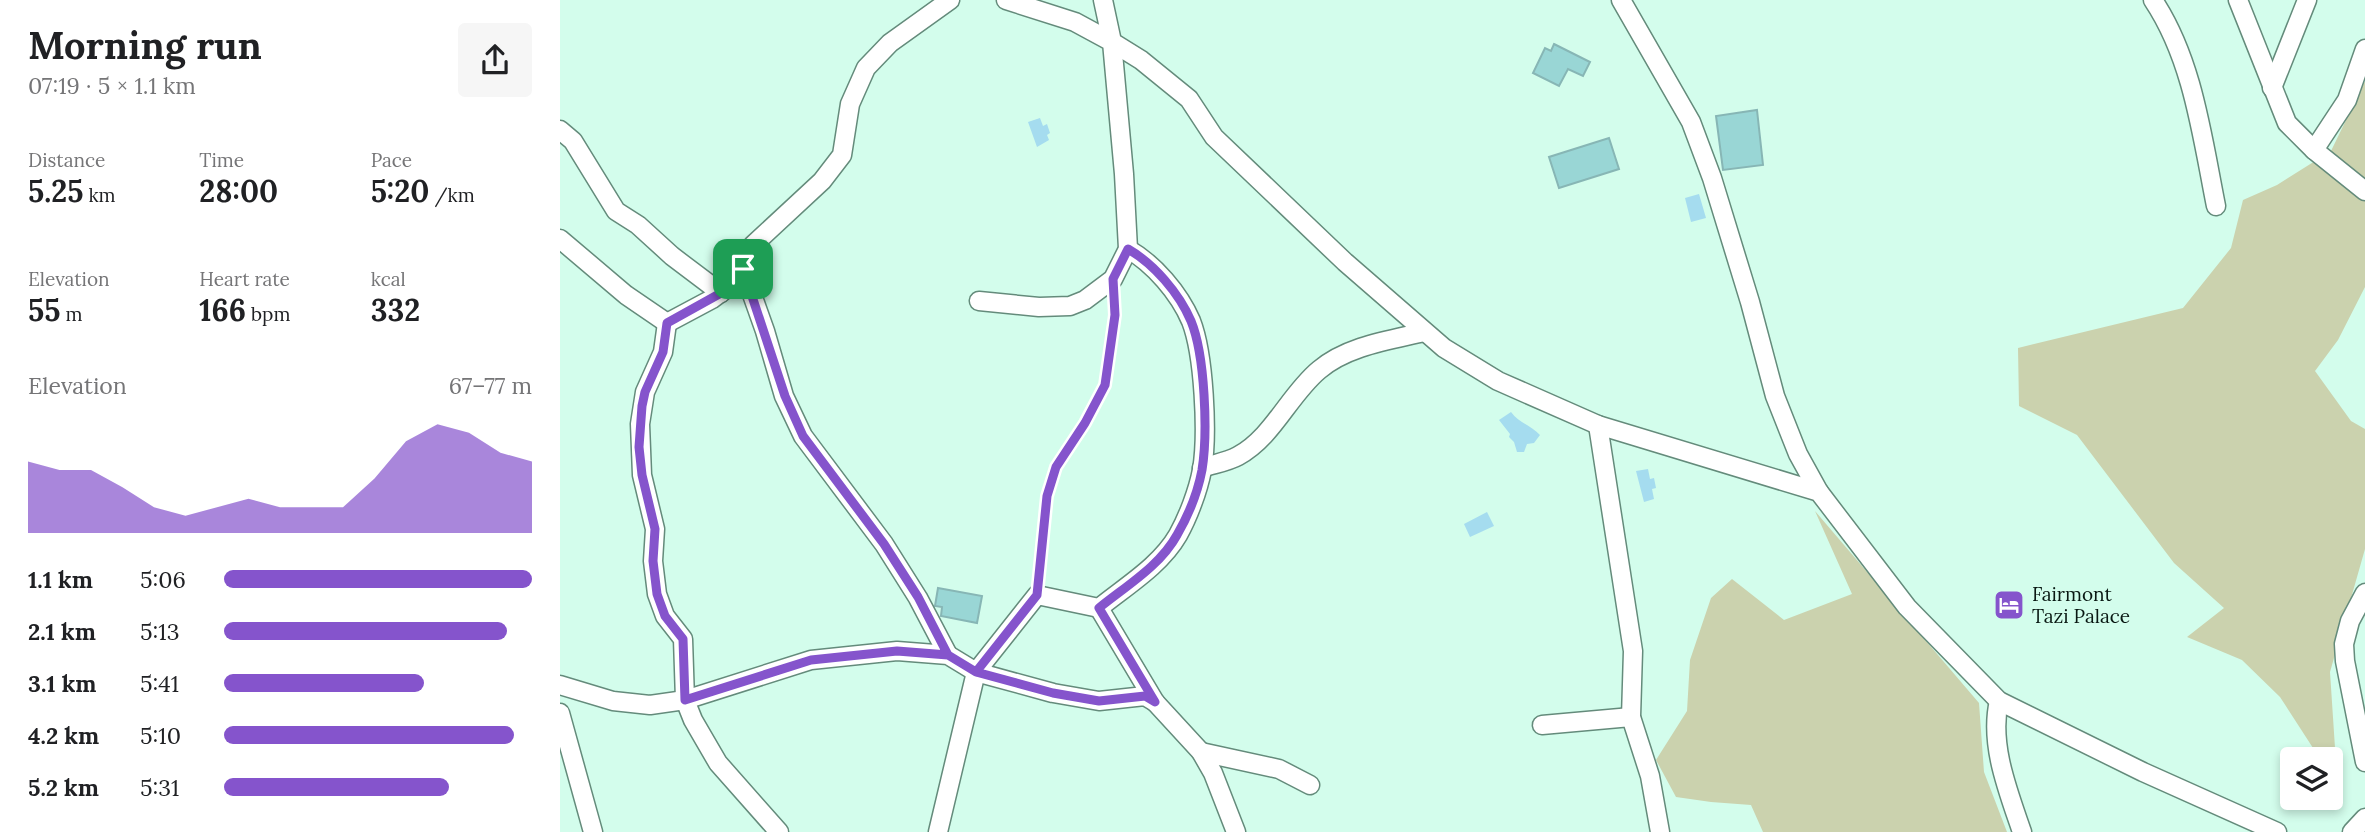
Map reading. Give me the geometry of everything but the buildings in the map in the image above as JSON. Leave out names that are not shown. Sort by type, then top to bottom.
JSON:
[{"type":"street","points":[[667,323],[721,293],[743,269],[753,245],[822,181],[839,160],[850,104],[866,68],[890,43],[950,0]]},
{"type":"street","points":[[1006,0],[1075,22],[1141,60],[1189,99],[1214,137],[1345,262],[1453,355],[1498,382],[1598,425],[1819,492]]},
{"type":"street","points":[[979,301],[1058,308],[1084,300],[1113,279],[1128,249],[1112,42],[1103,0]]},
{"type":"street","points":[[1622,0],[1691,122],[1720,203],[1775,396],[1798,454],[1819,492],[1907,607],[1999,701],[2143,772],[2277,832]]},
{"type":"street","points":[[2153,0],[2176,39],[2216,205]]},
{"type":"street","points":[[2238,0],[2287,123],[2314,150],[2365,191]]},
{"type":"street","points":[[2272,88],[2307,0]]},
{"type":"street","points":[[2314,150],[2347,100],[2365,49]]},
{"type":"street","points":[[560,130],[573,141],[616,211],[638,225],[672,256],[721,293]]},
{"type":"street","points":[[560,239],[626,295],[667,323]]},
{"type":"street","points":[[1099,608],[1167,551],[1183,522],[1202,468],[1204,438],[1200,355],[1190,320],[1176,295],[1164,281],[1147,262],[1128,249]]},
{"type":"street","points":[[743,269],[785,396],[803,436],[884,544],[918,597],[948,655]]},
{"type":"street","points":[[667,323],[663,352],[645,392],[639,447],[642,475],[655,529],[653,568],[657,594],[665,616],[683,639],[685,700],[709,751],[779,832]]},
{"type":"street","points":[[1202,468],[1238,456],[1270,427],[1300,387],[1321,368],[1342,356],[1379,343],[1424,332]]},
{"type":"street","points":[[1598,425],[1633,651],[1631,717],[1650,776],[1660,832]]},
{"type":"street","points":[[2365,593],[2350,621],[2344,644],[2345,662],[2365,762]]},
{"type":"street","points":[[938,832],[976,672],[1037,595],[1099,608],[1155,702],[1202,752],[1236,832]]},
{"type":"street","points":[[560,685],[632,704],[650,705],[685,700],[811,660],[897,651],[948,655],[976,672],[1053,693],[1099,701],[1145,696],[1155,702]]},
{"type":"street","points":[[1999,701],[1994,720],[2004,778],[2022,832]]},
{"type":"street","points":[[560,713],[593,832]]},
{"type":"street","points":[[1542,725],[1631,717]]},
{"type":"street","points":[[1202,752],[1279,769],[1310,785]]},
{"type":"street","points":[[2352,832],[2365,818]]},
{"type":"path","points":[[1037,595],[1047,496],[1056,467],[1085,423],[1105,385],[1115,315],[1113,279]]},
{"type":"green space","points":[[2365,81],[2365,287],[2338,340],[2315,371],[2351,421],[2365,429],[2365,549],[2330,672],[2335,747],[2312,747],[2280,697],[2242,660],[2187,637],[2224,608],[2174,563],[2077,435],[2019,406],[2018,348],[2183,308],[2231,248],[2243,200],[2277,185],[2331,151]]},
{"type":"green space","points":[[1815,511],[1979,703],[1984,772],[2007,832],[1763,832],[1751,805],[1676,797],[1656,760],[1687,711],[1690,660],[1711,598],[1732,579],[1784,620],[1852,594]]},
{"type":"water","points":[[1040,118],[1043,126],[1047,124],[1050,133],[1047,135],[1049,140],[1037,147],[1028,122]]},
{"type":"water","points":[[1699,194],[1706,218],[1691,222],[1685,198]]},
{"type":"water","points":[[1511,412],[1540,435],[1534,443],[1527,444],[1524,452],[1517,452],[1510,434],[1499,420]]},
{"type":"water","points":[[1648,469],[1656,488],[1652,489],[1654,499],[1644,502],[1636,471]]},
{"type":"water","points":[[1487,512],[1494,526],[1470,537],[1464,524]]},
{"type":"place","name":"Fairmont Tazi Palace","points":[[2009,605]]},
{"type":"route","points":[[743,269],[721,293],[667,323],[663,352],[645,392],[642,406],[639,447],[644,486],[655,529],[653,575],[662,609],[683,639],[685,700],[811,660],[897,651],[948,655],[976,672],[1053,693],[1099,701],[1145,696],[1155,702],[1099,608],[1167,551],[1183,522],[1202,468],[1202,381],[1196,337],[1176,295],[1147,262],[1128,249],[1113,279],[1115,315],[1105,385],[1085,423],[1056,467],[1047,496],[1037,595],[976,672],[948,655],[918,597],[884,544],[803,436],[785,396],[743,269]]}]
